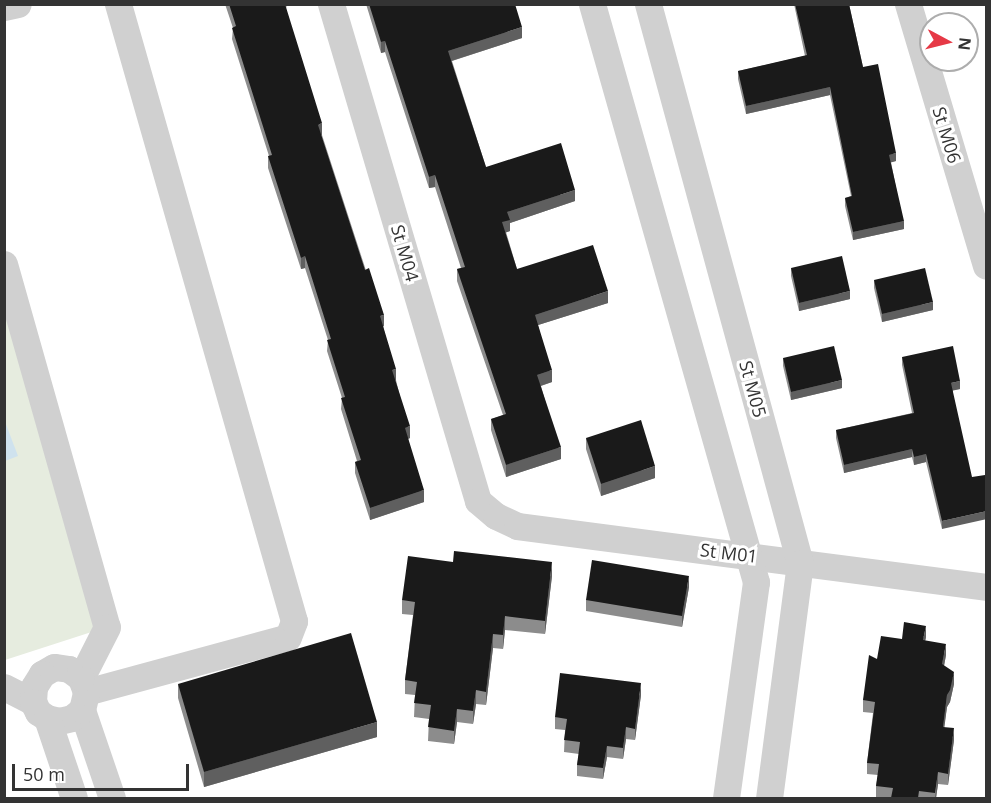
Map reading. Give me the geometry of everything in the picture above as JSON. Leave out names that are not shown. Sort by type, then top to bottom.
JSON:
[{"type":"street","points":[[4,7],[18,4]]},
{"type":"street","points":[[83,693],[288,637],[294,621],[118,4]]},
{"type":"street","name":"St M04","points":[[331,4],[478,501]]},
{"type":"street","points":[[592,4],[756,582],[726,798]]},
{"type":"street","name":"St M05","points":[[648,4],[800,563],[770,788]]},
{"type":"street","name":"St M06","points":[[908,4],[987,266]]},
{"type":"street","points":[[4,264],[107,627],[72,718],[59,722],[4,687]]},
{"type":"street","name":"St M01","points":[[478,501],[496,516],[517,526],[987,587]]},
{"type":"street","points":[[74,798],[40,710],[34,687],[42,674],[54,667],[69,669],[83,693],[112,798]]},
{"type":"street","points":[[737,716],[779,722]]},
{"type":"shaded area","points":[[4,264],[107,627],[5,660],[4,660]]},
{"type":"water","points":[[4,419],[18,456],[5,461],[4,461]]},
{"type":"building","points":[[229,4],[285,4],[322,123],[318,125],[365,270],[369,268],[384,315],[380,316],[396,369],[392,370],[410,426],[405,428],[424,490],[370,508],[355,462],[361,460],[341,398],[345,397],[327,340],[331,339],[305,256],[301,258],[268,156],[272,155],[232,28],[236,26]]},
{"type":"building","points":[[369,4],[515,4],[522,27],[448,51],[486,167],[561,143],[575,190],[507,212],[510,220],[502,222],[517,269],[593,245],[608,291],[535,315],[552,370],[537,375],[561,447],[506,465],[491,419],[506,414],[457,269],[465,267],[435,175],[429,177],[385,41],[381,42]]},
{"type":"building","points":[[795,4],[849,4],[863,67],[878,64],[896,153],[889,155],[904,221],[853,232],[845,198],[852,196],[830,87],[746,106],[738,71],[807,55]]},
{"type":"building","points":[[842,256],[850,291],[799,303],[791,268]]},
{"type":"building","points":[[925,268],[933,302],[882,314],[874,280]]},
{"type":"building","points":[[834,346],[842,380],[791,392],[783,358]]},
{"type":"building","points":[[953,346],[960,381],[951,383],[972,477],[985,475],[987,511],[942,521],[926,454],[914,457],[912,449],[844,465],[836,430],[914,413],[902,357]]},
{"type":"building","points":[[641,420],[655,466],[601,484],[586,438]]},
{"type":"building","points":[[454,551],[552,562],[545,621],[505,616],[503,635],[493,634],[486,692],[476,690],[473,711],[457,709],[454,731],[428,727],[431,705],[414,703],[417,682],[405,680],[415,602],[402,600],[408,556],[453,562]]},
{"type":"building","points":[[592,560],[689,576],[682,616],[586,600]]},
{"type":"building","points":[[904,622],[926,626],[923,640],[946,644],[942,664],[954,672],[947,695],[943,727],[954,728],[948,774],[938,772],[935,793],[919,791],[918,798],[891,798],[893,788],[876,786],[879,764],[867,763],[875,702],[863,700],[869,655],[877,659],[881,636],[902,639]]},
{"type":"building","points":[[351,633],[377,722],[204,772],[178,684]]},
{"type":"building","points":[[560,673],[641,683],[635,729],[626,727],[623,748],[607,746],[603,768],[577,765],[580,742],[564,740],[567,719],[555,717]]}]
